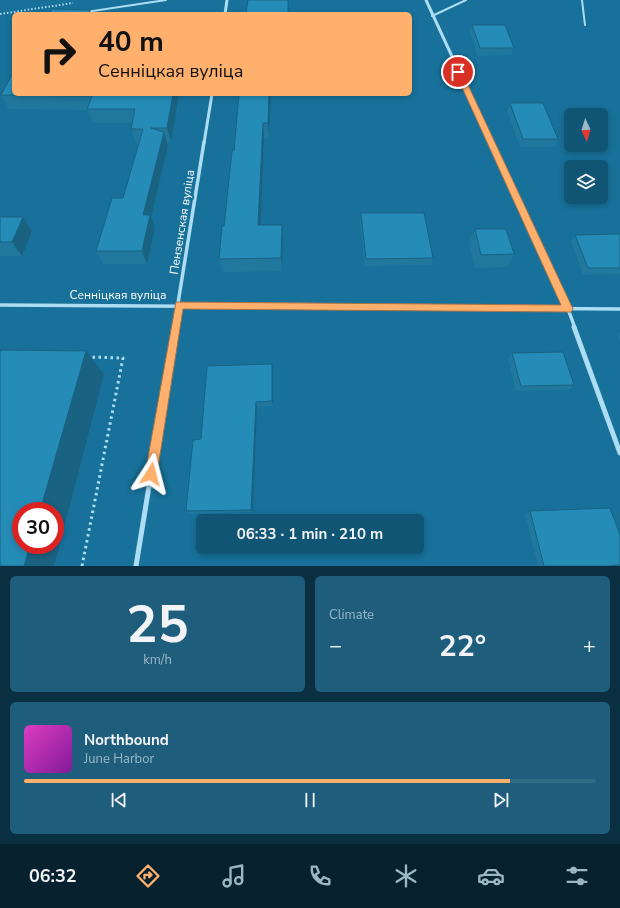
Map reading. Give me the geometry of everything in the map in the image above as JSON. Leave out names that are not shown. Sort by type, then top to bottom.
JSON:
[{"type":"street","points":[[225,12],[227,0]]},
{"type":"street","points":[[426,0],[432,16],[568,309],[620,453]]},
{"type":"street","name":"Пензенская вуліца","points":[[136,566],[212,96]]},
{"type":"street","name":"Сенніцкая вуліца","points":[[0,305],[620,309]]},
{"type":"lane","points":[[87,12],[166,0]]},
{"type":"lane","points":[[432,16],[466,0]]},
{"type":"lane","points":[[577,0],[582,1],[585,25]]},
{"type":"path","points":[[13,12],[76,2]]},
{"type":"path","points":[[0,14],[12,12]]},
{"type":"path","points":[[82,566],[123,358],[85,357]]},
{"type":"building","points":[[248,0],[288,0],[288,12],[246,12]]},
{"type":"building","points":[[52,9],[90,10],[89,12],[50,12]]},
{"type":"building","points":[[472,25],[505,25],[514,48],[480,48]]},
{"type":"building","points":[[12,75],[12,95],[1,95]]},
{"type":"building","points":[[92,96],[173,96],[167,128],[151,128],[164,132],[143,215],[150,215],[142,251],[96,251],[112,198],[123,198],[143,129],[131,129],[135,109],[87,109]]},
{"type":"building","points":[[239,96],[269,96],[268,123],[263,123],[258,225],[282,225],[281,258],[219,259],[232,151],[234,151]]},
{"type":"building","points":[[510,103],[543,103],[558,139],[523,139]]},
{"type":"building","points":[[361,213],[424,213],[433,258],[366,259]]},
{"type":"building","points":[[0,217],[23,217],[12,242],[0,242]]},
{"type":"building","points":[[475,229],[506,229],[514,254],[481,255]]},
{"type":"building","points":[[620,234],[620,268],[588,268],[575,235]]},
{"type":"building","points":[[0,350],[86,351],[43,502],[12,502],[12,554],[27,554],[24,566],[0,566]]},
{"type":"building","points":[[563,352],[574,385],[521,386],[512,353]]},
{"type":"building","points":[[272,364],[272,401],[256,402],[251,510],[186,511],[193,440],[201,439],[207,366]]},
{"type":"building","points":[[610,508],[620,535],[620,565],[544,566],[530,511]]},
{"type":"route","points":[[151,474],[179,305],[568,309],[458,72]]}]
